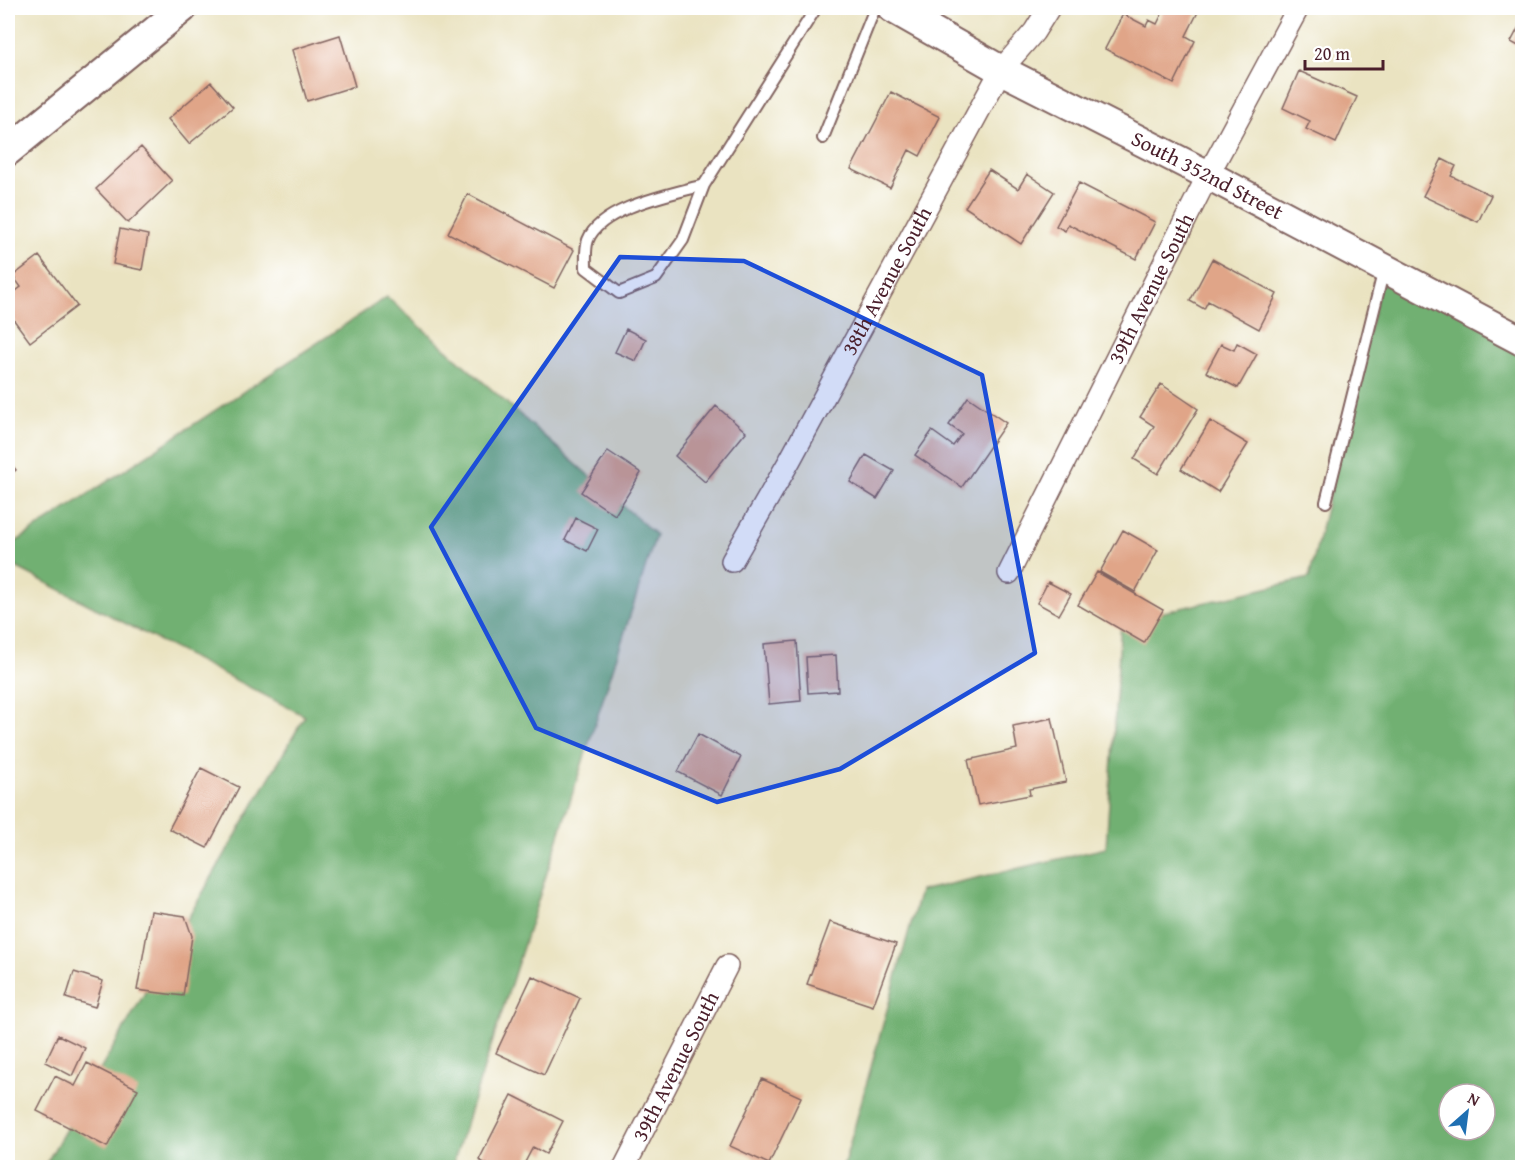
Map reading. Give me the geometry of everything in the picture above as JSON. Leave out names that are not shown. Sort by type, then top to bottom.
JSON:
[{"type":"street","points":[[8,151],[183,8]]},
{"type":"street","name":"South 352nd Street","points":[[892,8],[1001,70],[1208,175],[1522,341]]},
{"type":"street","name":"38th Avenue South","points":[[732,561],[790,460],[1001,70],[1034,32],[1049,8]]},
{"type":"street","name":"39th Avenue South","points":[[1009,573],[1208,175],[1298,8]]},
{"type":"street","name":"39th Avenue South","points":[[624,1167],[727,966]]},
{"type":"lane","points":[[704,185],[655,199],[606,217],[588,240],[586,268],[619,293],[656,278],[683,240],[704,185],[816,8]]},
{"type":"lane","points":[[823,138],[875,8]]},
{"type":"lane","points":[[1326,501],[1384,269]]},
{"type":"highlighted area","points":[[620,257],[744,261],[982,375],[1035,653],[840,769],[717,802],[536,728],[431,527]]},
{"type":"green space","points":[[1384,269],[1522,341],[1522,1167],[843,1168],[920,891],[1106,848],[1121,622],[1309,578]]},
{"type":"green space","points":[[387,297],[656,535],[452,1167],[44,1167],[305,716],[8,563],[8,547]]},
{"type":"building","points":[[1165,8],[1200,8],[1186,36],[1195,41],[1174,84],[1105,49],[1123,14],[1146,26],[1149,20],[1157,24]]},
{"type":"building","points":[[1522,21],[1522,48],[1511,42]]},
{"type":"building","points":[[340,35],[355,86],[307,101],[292,50]]},
{"type":"building","points":[[1299,71],[1357,97],[1336,143],[1306,129],[1310,121],[1283,108]]},
{"type":"building","points":[[211,82],[233,107],[189,144],[168,119]]},
{"type":"building","points":[[891,92],[940,117],[920,156],[909,150],[890,188],[851,169]]},
{"type":"building","points":[[141,147],[172,181],[128,223],[96,189]]},
{"type":"building","points":[[1442,159],[1456,166],[1451,176],[1491,195],[1478,222],[1423,196]]},
{"type":"building","points":[[989,170],[1018,189],[1027,174],[1054,192],[1021,244],[965,207]]},
{"type":"building","points":[[1079,183],[1155,222],[1136,259],[1068,224],[1065,231],[1056,226]]},
{"type":"building","points":[[468,194],[574,250],[554,288],[448,233]]},
{"type":"building","points":[[120,229],[148,235],[142,270],[113,264]]},
{"type":"building","points":[[39,256],[77,306],[30,342],[8,312],[8,297],[21,287],[13,276]]},
{"type":"building","points":[[1212,259],[1277,294],[1259,329],[1208,301],[1204,309],[1190,301]]},
{"type":"building","points":[[626,329],[646,339],[636,361],[615,352]]},
{"type":"building","points":[[1237,343],[1257,354],[1238,388],[1206,372],[1221,344],[1234,350]]},
{"type":"building","points":[[1161,384],[1198,409],[1158,474],[1134,459],[1154,426],[1140,417]]},
{"type":"building","points":[[968,397],[1006,423],[962,487],[915,455],[932,431],[953,446],[962,434],[949,425]]},
{"type":"building","points":[[716,406],[746,432],[705,482],[675,456]]},
{"type":"building","points":[[1210,421],[1248,444],[1218,492],[1181,469]]},
{"type":"building","points":[[608,451],[641,473],[615,515],[581,492]]},
{"type":"building","points":[[866,455],[894,471],[877,499],[850,482]]},
{"type":"building","points":[[8,460],[16,470],[8,477]]},
{"type":"building","points":[[576,518],[598,529],[587,551],[565,540]]},
{"type":"building","points":[[1123,530],[1158,550],[1135,592],[1100,572]]},
{"type":"building","points":[[1097,572],[1163,610],[1144,643],[1078,605]]},
{"type":"building","points":[[1048,582],[1071,594],[1059,615],[1037,603]]},
{"type":"building","points":[[797,641],[801,701],[769,704],[764,644]]},
{"type":"building","points":[[836,655],[838,691],[808,693],[806,657]]},
{"type":"building","points":[[1052,718],[1066,782],[1029,789],[1030,795],[978,805],[968,760],[1017,749],[1013,726]]},
{"type":"building","points":[[698,734],[741,757],[722,795],[678,772]]},
{"type":"building","points":[[201,768],[239,787],[207,848],[169,829]]},
{"type":"building","points":[[151,911],[185,916],[192,936],[183,996],[137,990]]},
{"type":"building","points":[[830,922],[896,944],[873,1006],[807,984]]},
{"type":"building","points":[[74,972],[103,981],[95,1007],[66,998]]},
{"type":"building","points":[[532,976],[580,998],[544,1075],[496,1053]]},
{"type":"building","points":[[58,1035],[85,1048],[72,1076],[45,1062]]},
{"type":"building","points":[[87,1063],[138,1089],[107,1147],[37,1111],[55,1076],[75,1086]]},
{"type":"building","points":[[762,1079],[801,1097],[769,1164],[730,1146]]},
{"type":"building","points":[[512,1095],[563,1121],[546,1154],[533,1147],[522,1168],[493,1168],[479,1160]]}]
